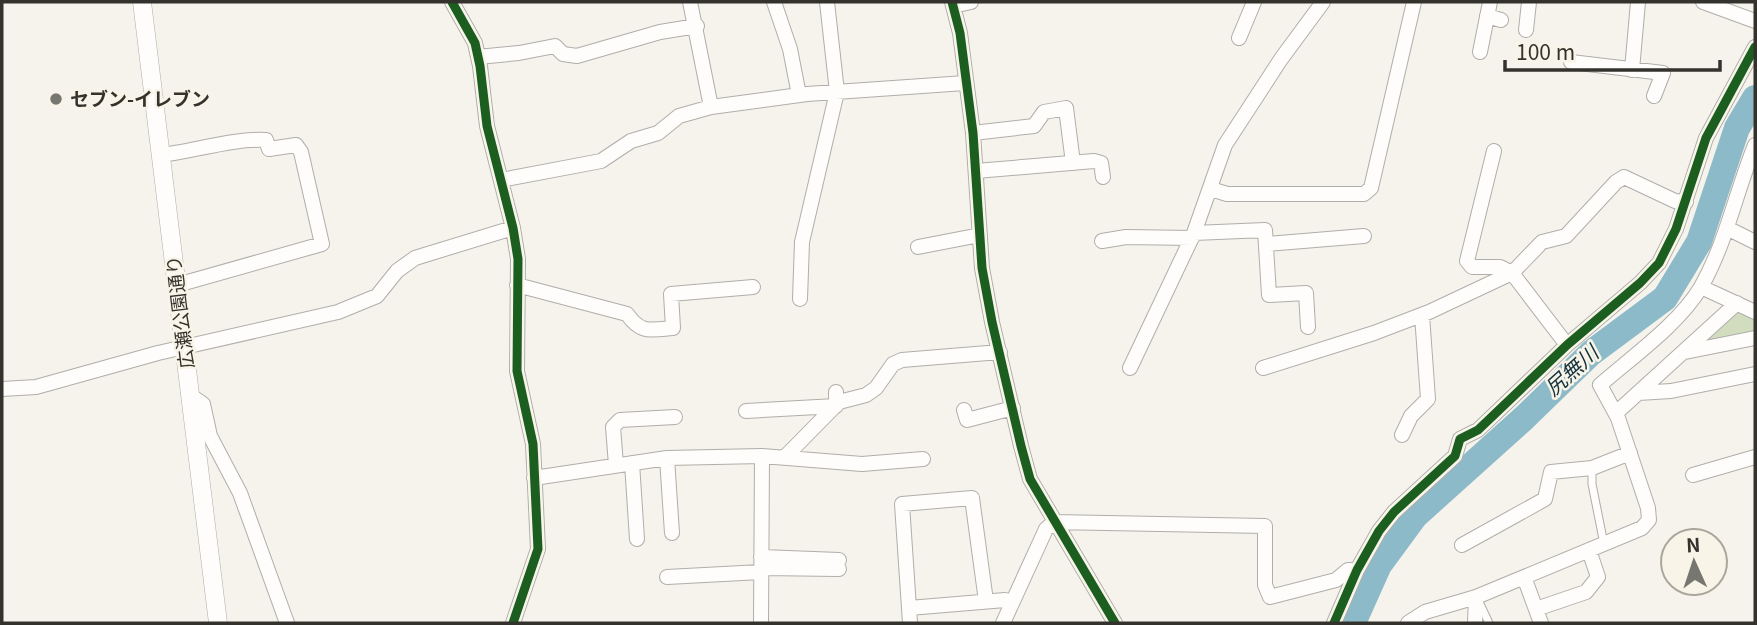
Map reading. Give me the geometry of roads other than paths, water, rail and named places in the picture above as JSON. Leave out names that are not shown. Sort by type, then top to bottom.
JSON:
[{"type":"street","name":"広瀬公園通り","points":[[142,2],[218,623]]},
{"type":"street","points":[[452,2],[475,43],[487,126],[513,228],[518,259],[517,371],[533,444],[538,549],[513,623]]},
{"type":"street","points":[[690,2],[697,26],[711,107]]},
{"type":"street","points":[[775,2],[799,95]]},
{"type":"street","points":[[800,299],[802,242],[837,92],[827,2]]},
{"type":"street","points":[[971,2],[952,4],[960,33],[973,133],[982,268],[992,322],[1030,479],[1115,623]]},
{"type":"street","points":[[1239,38],[1254,2]]},
{"type":"street","points":[[1130,368],[1193,236],[1225,145],[1281,59],[1323,2]]},
{"type":"street","points":[[1211,189],[1227,194],[1364,194],[1371,188],[1413,2]]},
{"type":"street","points":[[1525,30],[1529,2]]},
{"type":"street","points":[[1632,69],[1637,2]]},
{"type":"street","points":[[1703,2],[1755,21]]},
{"type":"street","points":[[1480,52],[1493,13]]},
{"type":"street","points":[[478,57],[555,46],[563,54],[577,57],[660,32],[697,26]]},
{"type":"street","points":[[1334,623],[1357,570],[1379,531],[1394,512],[1455,456],[1460,439],[1478,430],[1567,345],[1640,283],[1659,263],[1676,229],[1706,138],[1755,47]]},
{"type":"street","points":[[1571,62],[1663,73],[1654,96]]},
{"type":"street","points":[[500,180],[601,160],[631,141],[658,133],[679,116],[711,107],[799,95],[965,83]]},
{"type":"street","points":[[973,133],[1034,126],[1044,112],[1066,108],[1073,163]]},
{"type":"street","points":[[161,155],[251,139],[266,140],[269,149],[296,145],[301,152],[322,244],[177,285]]},
{"type":"street","points":[[1408,623],[1425,612],[1476,597],[1642,528],[1649,520],[1648,508],[1616,413],[1600,385],[1690,303],[1701,287],[1727,228],[1740,181],[1755,145]]},
{"type":"street","points":[[1494,151],[1467,261],[1472,267],[1500,267],[1512,273],[1567,345]]},
{"type":"street","points":[[975,171],[1094,161],[1101,163],[1103,177]]},
{"type":"street","points":[[1263,368],[1302,358],[1422,315],[1512,273],[1542,242],[1566,236],[1616,182],[1624,177],[1675,201],[1686,202]]},
{"type":"street","points":[[2,389],[36,387],[158,354],[338,312],[377,296],[397,271],[415,258],[513,228]]},
{"type":"street","points":[[1727,228],[1755,242]]},
{"type":"street","points":[[1102,241],[1126,237],[1193,236],[1265,230],[1269,295],[1306,293],[1308,327]]},
{"type":"street","points":[[918,247],[980,235]]},
{"type":"street","points":[[1266,244],[1364,236]]},
{"type":"street","points":[[517,285],[627,314],[635,325],[650,330],[673,328],[671,294],[753,287]]},
{"type":"street","points":[[1701,287],[1755,312]]},
{"type":"street","points":[[1616,413],[1737,303]]},
{"type":"street","points":[[1402,435],[1411,416],[1428,399],[1422,315]]},
{"type":"street","points":[[1683,352],[1755,338]]},
{"type":"street","points":[[746,411],[836,399],[839,402],[866,395],[876,388],[893,363],[902,360],[1000,352]]},
{"type":"street","points":[[1638,393],[1671,391],[1755,374]]},
{"type":"street","points":[[190,395],[203,404],[210,436],[240,493],[287,623]]},
{"type":"street","points":[[784,458],[836,399]]},
{"type":"street","points":[[964,410],[967,420],[1013,408]]},
{"type":"street","points":[[616,466],[613,427],[620,420],[675,417]]},
{"type":"street","points":[[1462,545],[1545,499],[1550,472],[1592,468],[1630,453]]},
{"type":"street","points":[[534,478],[667,458],[762,456],[862,464],[923,459]]},
{"type":"street","points":[[761,623],[762,456]]},
{"type":"street","points":[[1693,475],[1755,457]]},
{"type":"street","points":[[667,458],[672,533]]},
{"type":"street","points":[[632,463],[637,539]]},
{"type":"street","points":[[910,623],[902,504],[972,498],[986,601]]},
{"type":"street","points":[[1003,623],[1046,529],[1055,522],[1265,526],[1265,585],[1270,597],[1336,580],[1348,570],[1357,570]]},
{"type":"street","points":[[1524,577],[1538,616],[1586,592],[1598,577],[1589,550]]},
{"type":"street","points":[[667,577],[761,566],[839,564]]},
{"type":"street","points":[[1475,623],[1476,597]]},
{"type":"street","points":[[909,608],[986,601],[1011,602]]},
{"type":"lane","points":[[1592,468],[1592,484],[1604,544]]},
{"type":"lane","points":[[1476,597],[1489,623]]},
{"type":"waterway","name":"尻無川","points":[[1353,623],[1379,565],[1415,516],[1524,418],[1591,353],[1665,298],[1699,242],[1737,128],[1755,98]]},
{"type":"place","name":"セブン-イレブン","points":[[56,99]]}]
